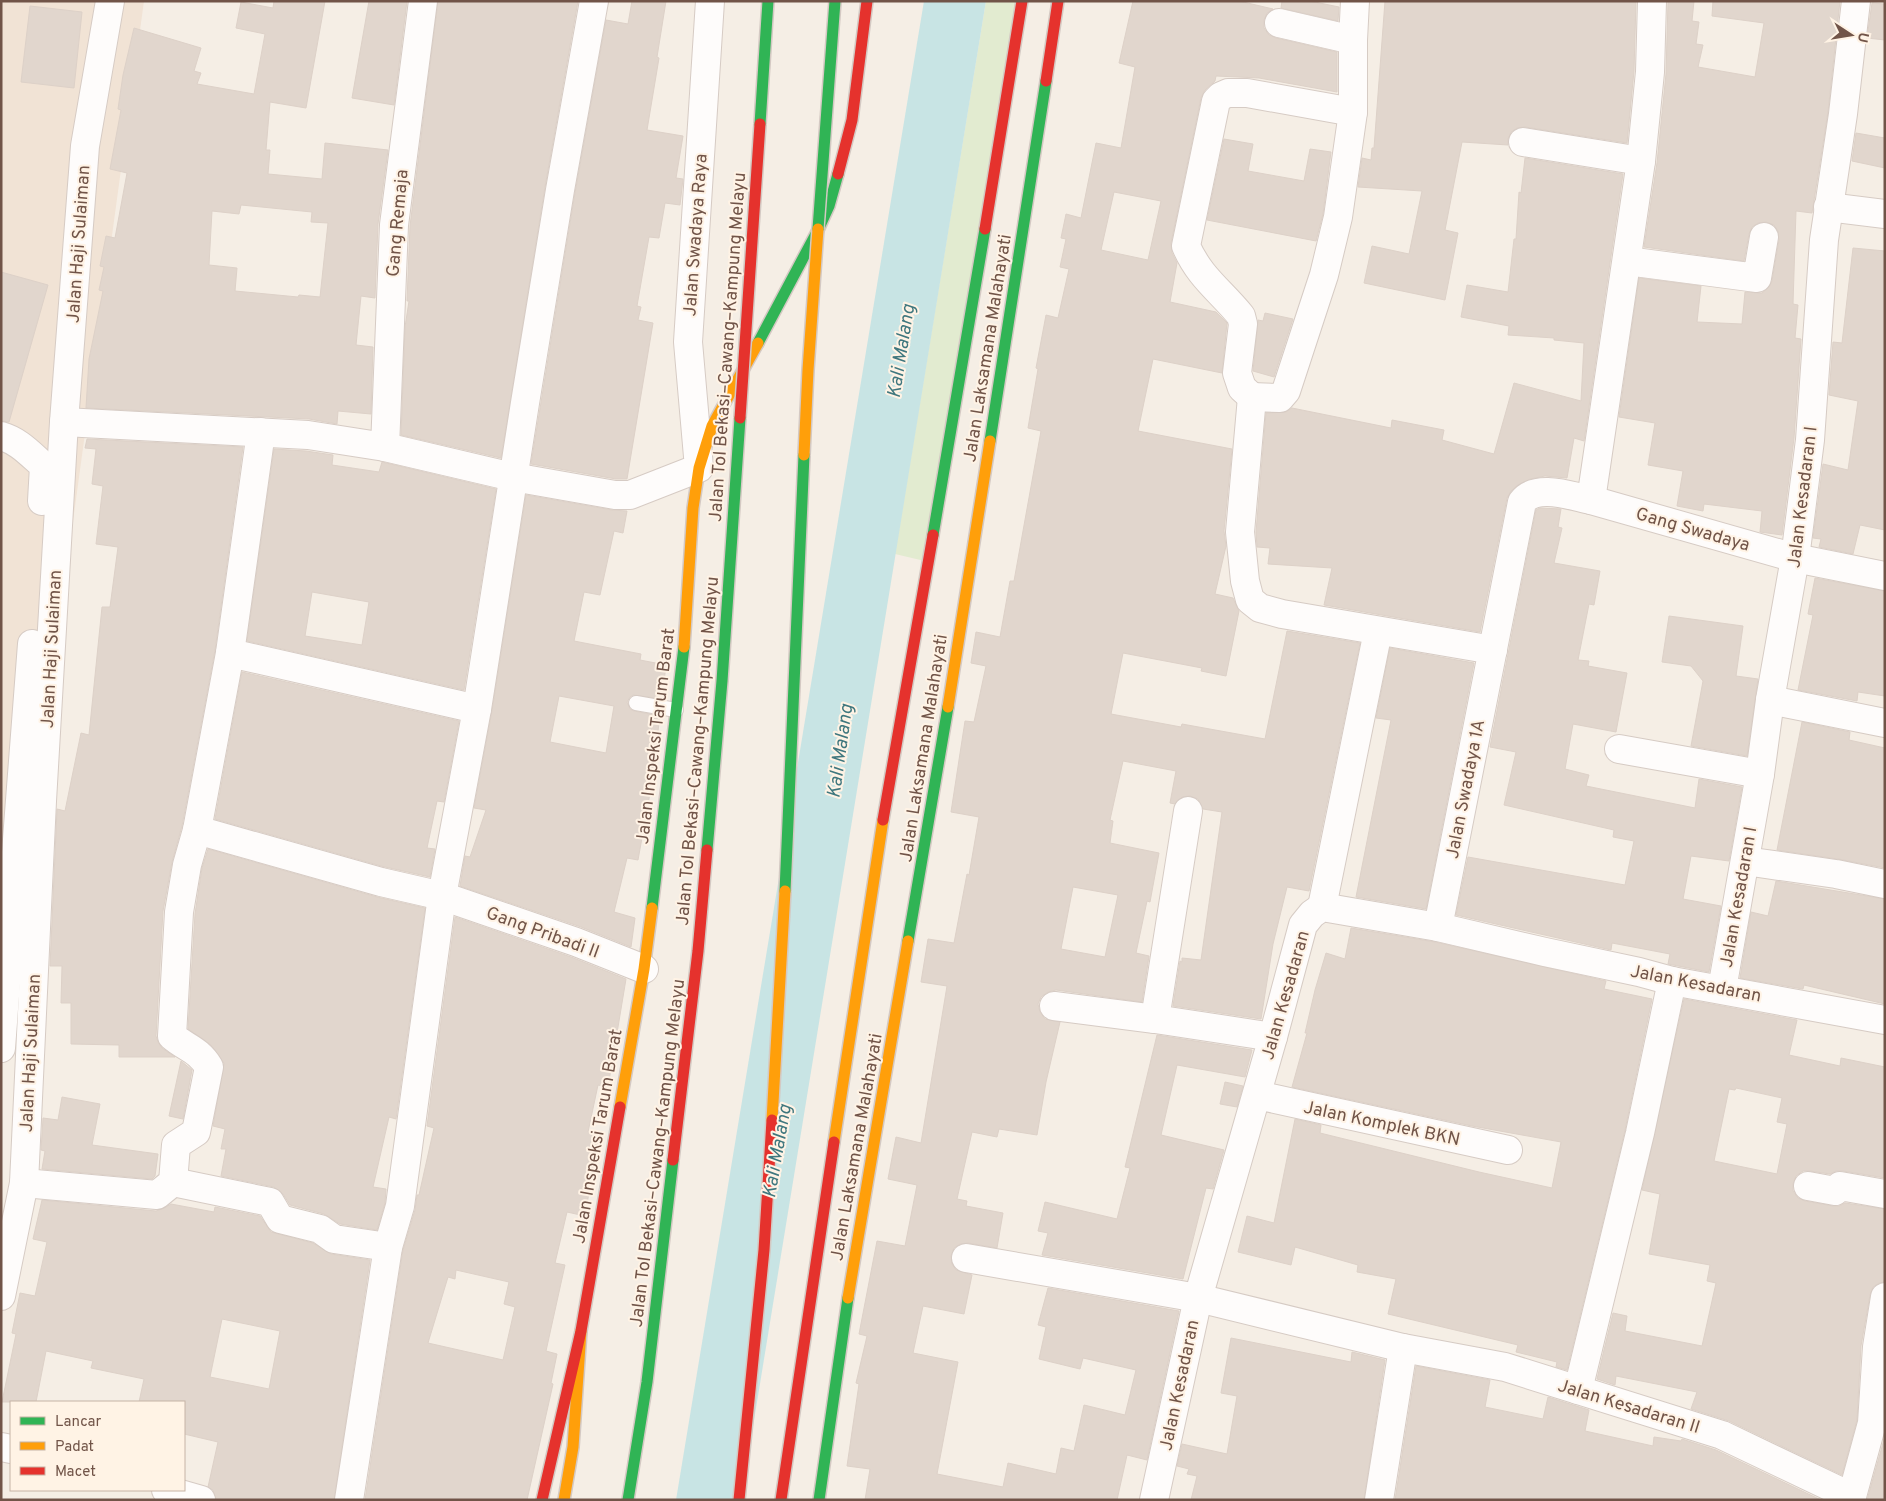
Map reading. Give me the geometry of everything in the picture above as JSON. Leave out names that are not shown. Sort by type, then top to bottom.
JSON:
[{"type":"main road","name":"Jalan Tol Bekasi–Cawang–Kampung Melayu","points":[[628,1500],[647,1382],[698,951],[722,671],[768,1]]},
{"type":"main road","points":[[739,1500],[764,1250],[782,956],[808,370],[835,1]]},
{"type":"main road","name":"Jalan Inspeksi Tarum Barat","points":[[542,1500],[581,1330],[644,969],[686,633],[693,508],[699,468],[712,426],[744,372],[829,206],[852,120],[867,1]]},
{"type":"main road","points":[[781,1500],[877,851],[948,454],[1022,1]]},
{"type":"main road","name":"Jalan Laksamana Malahayati","points":[[819,1500],[856,1251],[948,706],[1015,289],[1058,1]]},
{"type":"main road","points":[[564,1500],[573,1447],[581,1330]]},
{"type":"street","name":"Jalan Haji Sulaiman","points":[[1,1296],[24,1183],[42,801],[64,422],[86,146],[110,1]]},
{"type":"street","name":"Gang Remaja","points":[[385,447],[394,225],[422,1]]},
{"type":"street","points":[[350,1500],[388,1246],[400,1206],[442,896],[477,709],[560,190],[594,1]]},
{"type":"street","name":"Jalan Swadaya Raya","points":[[699,468],[688,342],[710,1]]},
{"type":"street","points":[[1353,112],[1247,93],[1228,93],[1216,101],[1186,246],[1192,260],[1202,274],[1241,316],[1243,324],[1237,373],[1242,388],[1252,397],[1280,398],[1286,390],[1324,275],[1338,217],[1353,112],[1355,1]]},
{"type":"street","points":[[1591,500],[1641,161],[1650,72],[1652,1]]},
{"type":"street","name":"Jalan Kesadaran I","points":[[1722,989],[1760,774],[1770,700],[1795,558],[1810,440],[1824,240],[1843,114],[1856,1]]},
{"type":"street","points":[[1279,23],[1353,40]]},
{"type":"street","points":[[1523,142],[1641,161]]},
{"type":"street","points":[[1828,207],[1885,214]]},
{"type":"street","points":[[1627,261],[1757,278],[1764,237]]},
{"type":"street","points":[[1252,397],[1240,532],[1245,581],[1250,600],[1260,608],[1282,614],[1493,650]]},
{"type":"street","points":[[64,422],[308,435],[385,447],[513,477],[615,495],[630,495],[699,468]]},
{"type":"street","points":[[24,1183],[157,1194],[173,1182],[176,1145],[196,1132],[209,1066],[203,1056],[194,1048],[181,1044],[172,1036],[179,912],[187,865],[197,830],[230,653],[261,432]]},
{"type":"street","points":[[1,1048],[44,466],[13,443]]},
{"type":"street","name":"Gang Swadaya","points":[[1493,650],[1522,502],[1526,496],[1540,492],[1591,500],[1795,558],[1885,576]]},
{"type":"street","points":[[1322,907],[1378,631]]},
{"type":"street","name":"Jalan Swadaya 1A","points":[[1438,927],[1493,650]]},
{"type":"street","points":[[230,653],[477,709]]},
{"type":"street","points":[[1770,700],[1885,724]]},
{"type":"street","points":[[1619,749],[1760,774]]},
{"type":"street","points":[[1155,1019],[1188,811]]},
{"type":"street","name":"Gang Pribadi II","points":[[197,830],[381,882],[442,896],[576,942],[644,969]]},
{"type":"street","points":[[1745,861],[1836,874],[1885,884]]},
{"type":"street","name":"Jalan Kesadaran","points":[[1154,1500],[1198,1298],[1257,1095],[1303,926],[1312,914],[1322,907],[1438,927],[1672,981],[1885,1020]]},
{"type":"street","points":[[1578,1390],[1640,1133],[1672,981]]},
{"type":"street","points":[[1054,1006],[1155,1019],[1273,1038]]},
{"type":"street","name":"Jalan Komplek BKN","points":[[1257,1095],[1508,1150]]},
{"type":"street","points":[[173,1182],[270,1202],[280,1219],[320,1229],[334,1238],[388,1246]]},
{"type":"street","points":[[1808,1186],[1835,1191],[1840,1186],[1885,1194]]},
{"type":"street","name":"Jalan Kesadaran II","points":[[966,1258],[1198,1298],[1403,1348],[1505,1367],[1722,1434],[1852,1498],[1872,1423],[1876,1347],[1885,1297]]},
{"type":"street","points":[[1379,1500],[1403,1348]]},
{"type":"street","points":[[170,1491],[202,1500]]},
{"type":"lane","points":[[636,704],[676,710]]},
{"type":"shaded area","points":[[1,1],[144,1],[1,1049]]},
{"type":"green space","points":[[986,1],[1022,1],[929,562],[895,554]]},
{"type":"water","name":"Kali Malang","points":[[924,1],[986,1],[741,1500],[676,1500]]},
{"type":"building","points":[[274,1],[325,1],[306,108],[270,102],[266,150],[270,150],[268,174],[322,179],[325,143],[388,150],[378,224],[375,298],[361,296],[356,345],[373,347],[371,414],[338,411],[337,424],[309,419],[86,408],[89,359],[103,291],[99,290],[104,267],[100,266],[106,236],[115,238],[127,173],[110,169],[121,110],[118,109],[123,75],[134,28],[201,48],[194,71],[201,73],[197,84],[254,94],[265,34],[236,28],[241,2],[273,8]],"holes":[[[241,205],[312,212],[311,222],[328,223],[320,297],[299,295],[298,297],[235,291],[237,268],[209,265],[212,211],[239,214]]]},
{"type":"building","points":[[369,1],[407,1],[394,105],[352,98]]},
{"type":"building","points":[[438,1],[578,1],[545,187],[501,458],[401,435],[405,327],[409,301],[407,301],[410,226]]},
{"type":"building","points":[[632,1],[666,1],[647,130],[683,136],[676,178],[683,179],[680,205],[665,203],[659,238],[649,237],[637,306],[641,307],[638,320],[653,323],[627,479],[616,479],[531,464],[575,193],[606,20],[628,24]]},
{"type":"building","points":[[1133,1],[1239,1],[1273,9],[1267,13],[1264,20],[1264,28],[1269,35],[1337,52],[1337,92],[1259,78],[1216,76],[1215,81],[1205,90],[1201,98],[1171,243],[1172,253],[1177,263],[1170,302],[1216,312],[1227,323],[1222,373],[1153,359],[1138,431],[1232,449],[1224,531],[1226,546],[1215,594],[1233,598],[1239,611],[1226,676],[1201,671],[1202,668],[1123,653],[1111,714],[1181,727],[1182,724],[1265,739],[1287,631],[1360,643],[1309,891],[1287,887],[1273,944],[1261,1019],[1173,1006],[1180,961],[1182,962],[1182,958],[1201,960],[1222,812],[1203,809],[1198,799],[1190,796],[1182,797],[1175,804],[1170,803],[1176,771],[1123,761],[1110,820],[1113,821],[1110,843],[1159,853],[1150,902],[1147,901],[1136,953],[1149,956],[1142,1002],[1056,990],[1048,992],[1041,997],[1038,1004],[1040,1012],[1045,1019],[1060,1022],[1046,1082],[1037,1135],[999,1129],[997,1137],[972,1132],[957,1199],[967,1201],[966,1206],[1003,1213],[997,1248],[968,1243],[960,1244],[954,1248],[951,1256],[952,1264],[956,1270],[972,1275],[964,1314],[923,1306],[913,1353],[958,1362],[937,1474],[1003,1487],[1008,1463],[1056,1474],[1061,1448],[1074,1451],[1084,1405],[1125,1415],[1136,1370],[1083,1358],[1080,1369],[1039,1359],[1046,1327],[1038,1325],[1048,1288],[1179,1311],[1147,1460],[1127,1455],[1117,1500],[865,1500],[870,1469],[847,1466],[859,1384],[856,1383],[867,1336],[859,1334],[877,1241],[905,1246],[917,1185],[888,1179],[896,1137],[921,1143],[947,986],[921,982],[928,939],[954,943],[979,817],[951,812],[965,721],[974,722],[986,666],[971,663],[976,632],[1000,637],[1010,581],[1014,581],[1041,431],[1028,428],[1038,369],[1036,368],[1046,315],[1058,318],[1069,269],[1060,267],[1066,239],[1061,238],[1066,214],[1081,218],[1096,143],[1121,148],[1135,67],[1119,63]],"holes":[[[1114,192],[1161,201],[1148,260],[1101,250]],[[1073,887],[1118,895],[1105,957],[1061,949]]]},
{"type":"building","points":[[1282,1],[1310,1],[1339,7],[1338,21],[1281,8]]},
{"type":"building","points":[[1385,1],[1636,1],[1634,71],[1627,143],[1525,127],[1517,128],[1511,132],[1508,145],[1462,142],[1445,230],[1458,233],[1445,300],[1364,283],[1372,246],[1409,254],[1422,191],[1358,187],[1362,158],[1371,160],[1372,148],[1374,148]]},
{"type":"building","points":[[1668,1],[1694,1],[1692,21],[1699,22],[1696,44],[1703,45],[1698,67],[1755,77],[1764,23],[1712,16],[1713,1],[1840,1],[1828,112],[1812,213],[1796,211],[1793,304],[1798,305],[1795,338],[1801,339],[1794,438],[1782,535],[1760,532],[1762,511],[1704,504],[1703,511],[1677,506],[1683,471],[1648,465],[1655,423],[1619,417],[1639,278],[1701,286],[1697,322],[1742,324],[1745,292],[1762,293],[1769,287],[1772,281],[1779,240],[1778,231],[1774,225],[1766,222],[1758,223],[1752,227],[1749,234],[1744,261],[1644,247],[1657,163],[1666,74]]},
{"type":"building","points":[[1872,3],[1885,4],[1885,40],[1867,38]]},
{"type":"building","points":[[30,6],[82,12],[74,88],[21,82]]},
{"type":"building","points":[[1856,133],[1885,138],[1885,168],[1852,161]]},
{"type":"building","points":[[1224,139],[1253,144],[1248,171],[1304,181],[1310,149],[1331,152],[1323,214],[1316,241],[1207,220]]},
{"type":"building","points":[[1525,158],[1623,174],[1584,441],[1574,438],[1567,478],[1545,476],[1530,479],[1518,485],[1507,498],[1480,632],[1324,605],[1332,568],[1268,564],[1270,548],[1257,547],[1256,532],[1266,413],[1286,412],[1292,408],[1391,428],[1392,420],[1444,430],[1442,440],[1494,454],[1514,383],[1581,401],[1584,343],[1554,340],[1554,338],[1508,335],[1509,326],[1461,317],[1467,285],[1508,292],[1514,239],[1516,239],[1519,192],[1521,193]]},
{"type":"building","points":[[1853,248],[1885,251],[1885,530],[1860,525],[1853,554],[1819,547],[1821,539],[1813,538],[1823,464],[1848,470],[1858,401],[1829,395],[1833,342],[1842,343]]},
{"type":"building","points":[[1,272],[48,285],[9,422],[1,421]]},
{"type":"building","points":[[1265,313],[1293,319],[1274,377],[1253,371],[1258,320],[1263,321]]},
{"type":"building","points":[[87,439],[243,447],[215,650],[182,826],[172,862],[163,911],[156,1036],[162,1048],[175,1057],[119,1057],[119,1045],[71,1044],[71,1003],[61,1003],[62,966],[50,966],[57,809],[65,811],[81,733],[89,735],[102,607],[110,607],[118,547],[96,544],[103,486],[92,484],[96,449],[85,448]]},
{"type":"building","points":[[274,449],[333,455],[332,465],[379,472],[382,462],[496,489],[464,690],[247,641]],"holes":[[[312,592],[369,602],[362,645],[305,636]]]},
{"type":"building","points":[[526,495],[627,511],[623,533],[614,531],[600,595],[584,592],[574,641],[641,654],[640,660],[666,665],[662,699],[633,695],[627,702],[630,709],[634,711],[660,716],[649,799],[638,860],[627,858],[614,912],[635,918],[631,947],[581,927],[460,886],[465,856],[470,857],[486,810],[474,808],[492,711]],"holes":[[[559,696],[614,706],[606,753],[550,742]]]},
{"type":"building","points":[[1540,508],[1561,509],[1558,527],[1562,528],[1554,563],[1600,571],[1594,605],[1589,604],[1578,660],[1589,661],[1588,666],[1627,673],[1616,732],[1573,724],[1565,769],[1589,775],[1586,786],[1695,808],[1699,779],[1742,787],[1729,861],[1691,856],[1683,899],[1721,906],[1709,972],[1668,964],[1670,954],[1612,943],[1611,950],[1456,915],[1468,857],[1625,885],[1634,841],[1613,837],[1614,830],[1504,805],[1516,752],[1490,747],[1536,510]]},
{"type":"building","points":[[1815,578],[1885,591],[1885,696],[1858,692],[1857,701],[1798,690],[1813,615],[1808,614]]},
{"type":"building","points":[[1669,616],[1743,626],[1736,676],[1758,679],[1747,756],[1691,746],[1703,681],[1691,666],[1662,662]]},
{"type":"building","points":[[1390,648],[1474,663],[1426,909],[1356,897],[1391,720],[1376,718]]},
{"type":"building","points":[[242,672],[459,721],[444,802],[437,801],[427,848],[435,849],[430,877],[385,867],[215,819]]},
{"type":"building","points":[[1802,722],[1850,732],[1849,740],[1885,748],[1885,868],[1777,850]]},
{"type":"building","points":[[208,849],[377,897],[425,908],[396,1119],[389,1117],[373,1187],[386,1189],[385,1203],[377,1230],[340,1224],[324,1214],[290,1205],[283,1194],[274,1187],[221,1176],[226,1149],[221,1149],[225,1129],[213,1126],[224,1063],[211,1045],[188,1029],[195,914],[202,868]]},
{"type":"building","points":[[1776,881],[1885,899],[1885,1004],[1804,985],[1803,989],[1740,978],[1751,912],[1768,916]]},
{"type":"building","points":[[455,917],[571,957],[626,979],[608,1087],[598,1085],[588,1132],[599,1134],[585,1216],[567,1212],[555,1263],[565,1265],[546,1351],[557,1354],[551,1383],[553,1384],[527,1500],[365,1500],[403,1250],[415,1210],[417,1195],[419,1195],[434,1128],[427,1126]],"holes":[[[456,1270],[509,1282],[504,1304],[515,1307],[503,1360],[428,1343],[448,1277],[455,1279]]]},
{"type":"building","points":[[1351,928],[1435,942],[1606,981],[1604,989],[1652,999],[1625,1130],[1567,1370],[1556,1367],[1557,1362],[1516,1352],[1518,1345],[1388,1314],[1396,1279],[1357,1272],[1358,1265],[1295,1247],[1291,1265],[1238,1252],[1247,1216],[1274,1223],[1295,1119],[1321,1125],[1320,1133],[1552,1188],[1561,1142],[1472,1126],[1292,1087],[1307,1033],[1305,1033],[1315,990],[1326,953],[1345,959]]},
{"type":"building","points":[[1684,999],[1797,1020],[1789,1055],[1840,1066],[1841,1058],[1885,1067],[1885,1178],[1843,1171],[1836,1171],[1830,1174],[1803,1171],[1796,1176],[1793,1184],[1793,1191],[1798,1198],[1805,1201],[1833,1206],[1845,1203],[1885,1209],[1885,1279],[1884,1282],[1873,1287],[1870,1295],[1861,1346],[1857,1420],[1842,1475],[1729,1421],[1691,1409],[1697,1392],[1616,1376],[1615,1385],[1597,1379],[1613,1313],[1627,1316],[1625,1331],[1702,1346],[1716,1283],[1707,1281],[1710,1265],[1649,1254],[1660,1194],[1642,1190]],"holes":[[[1736,1088],[1782,1098],[1777,1122],[1787,1124],[1777,1174],[1714,1161],[1729,1089],[1735,1090]]]},
{"type":"building","points":[[1157,1035],[1252,1050],[1245,1077],[1177,1065],[1161,1135],[1224,1150],[1213,1189],[1206,1188],[1183,1279],[1042,1255],[1048,1233],[1038,1231],[1045,1202],[1117,1219],[1130,1168],[1125,1167]]},
{"type":"building","points":[[181,1061],[192,1070],[183,1119],[169,1116]]},
{"type":"building","points":[[1225,1082],[1243,1086],[1237,1107],[1220,1104]]},
{"type":"building","points":[[62,1097],[100,1104],[92,1145],[158,1154],[155,1176],[152,1179],[42,1169],[45,1151],[41,1150],[43,1118],[58,1120]]},
{"type":"building","points":[[42,1200],[156,1211],[171,1204],[214,1212],[215,1207],[260,1216],[271,1232],[313,1243],[331,1254],[370,1260],[334,1500],[216,1500],[213,1490],[208,1487],[218,1442],[185,1434],[185,1401],[139,1401],[144,1379],[91,1368],[93,1361],[46,1351],[36,1401],[2,1402],[16,1334],[12,1333],[20,1293],[35,1296],[47,1242],[33,1239]],"holes":[[[222,1319],[280,1331],[269,1389],[210,1377]]]},
{"type":"building","points":[[1231,1338],[1351,1362],[1352,1352],[1385,1360],[1364,1500],[1191,1500],[1197,1476],[1187,1474],[1189,1469],[1177,1466],[1182,1444],[1227,1454],[1237,1396],[1221,1393]]},
{"type":"building","points":[[1416,1366],[1490,1380],[1485,1407],[1543,1419],[1548,1397],[1589,1410],[1585,1431],[1653,1446],[1654,1437],[1681,1441],[1682,1439],[1716,1450],[1821,1500],[1395,1500]]},
{"type":"building","points":[[1885,1436],[1885,1500],[1867,1500]]},
{"type":"traffic: fast","points":[[760,124],[768,1]]},
{"type":"traffic: fast","points":[[818,229],[835,1]]},
{"type":"traffic: fast","points":[[990,441],[1046,81]]},
{"type":"traffic: fast","points":[[758,343],[818,230],[829,206],[838,174]]},
{"type":"traffic: fast","points":[[933,535],[985,229]]},
{"type":"traffic: fast","points":[[707,850],[722,681],[740,418]]},
{"type":"traffic: fast","points":[[785,891],[804,455]]},
{"type":"traffic: fast","points":[[652,908],[684,647]]},
{"type":"traffic: fast","points":[[908,941],[948,707]]},
{"type":"traffic: fast","points":[[628,1500],[647,1382],[673,1160]]},
{"type":"traffic: fast","points":[[819,1500],[848,1298]]},
{"type":"traffic: slow","points":[[804,455],[818,229]]},
{"type":"traffic: slow","points":[[684,647],[693,508],[699,468],[712,426],[758,343]]},
{"type":"traffic: slow","points":[[948,707],[990,441]]},
{"type":"traffic: slow","points":[[834,1142],[883,820]]},
{"type":"traffic: slow","points":[[772,1120],[785,891]]},
{"type":"traffic: slow","points":[[620,1107],[644,969],[652,908]]},
{"type":"traffic: slow","points":[[848,1298],[908,941]]},
{"type":"traffic: slow","points":[[564,1500],[573,1447],[581,1331]]},
{"type":"traffic: jam","points":[[838,174],[852,120],[867,1]]},
{"type":"traffic: jam","points":[[985,229],[1022,1]]},
{"type":"traffic: jam","points":[[1046,81],[1058,1]]},
{"type":"traffic: jam","points":[[740,418],[760,124]]},
{"type":"traffic: jam","points":[[883,820],[933,535]]},
{"type":"traffic: jam","points":[[673,1160],[698,951],[707,850]]},
{"type":"traffic: jam","points":[[542,1500],[581,1331],[620,1107]]},
{"type":"traffic: jam","points":[[739,1500],[764,1250],[772,1120]]},
{"type":"traffic: jam","points":[[781,1500],[834,1142]]}]
